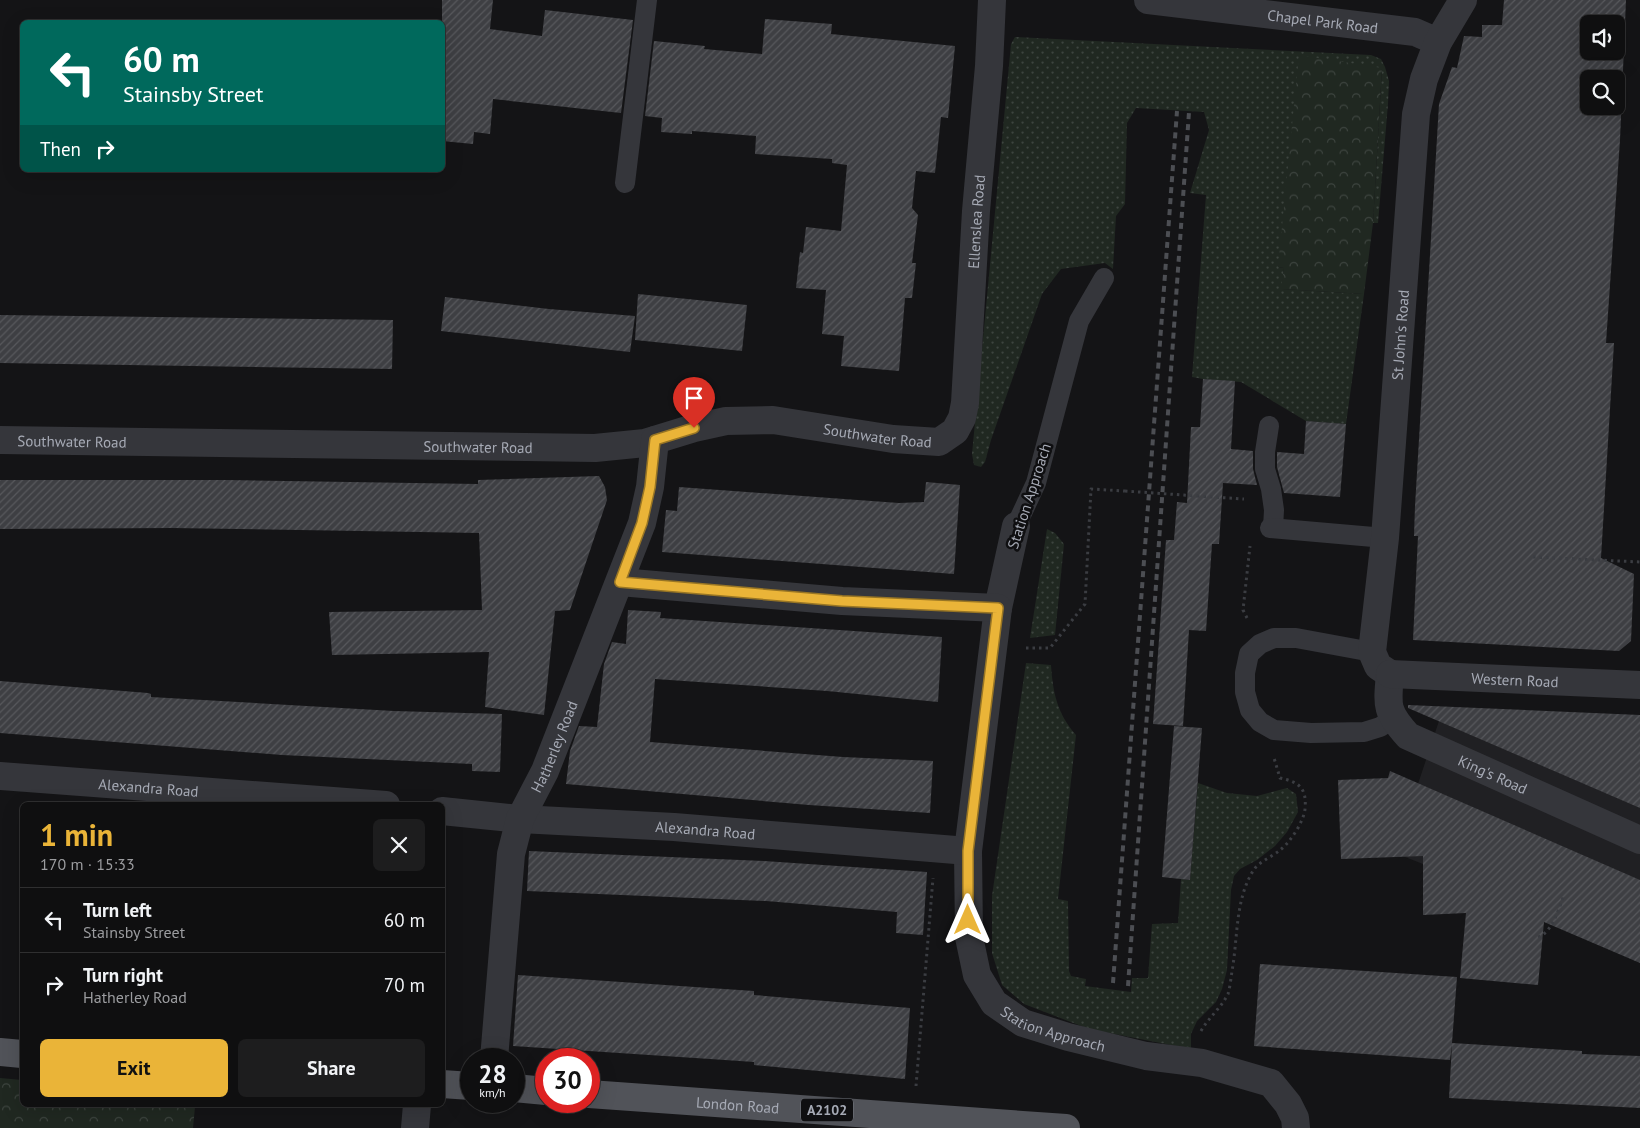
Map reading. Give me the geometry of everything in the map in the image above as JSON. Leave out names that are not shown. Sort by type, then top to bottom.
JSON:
[{"type":"main road","points":[[0,1052],[20,1054]]},
{"type":"main road","points":[[445,1084],[460,1085]]},
{"type":"main road","name":"London Road","points":[[600,1095],[1066,1128]]},
{"type":"street","name":"Ellenslea Road","points":[[948,438],[959,425],[965,403],[976,211],[989,66],[992,0]]},
{"type":"street","name":"Chapel Park Road","points":[[1148,0],[1415,32],[1438,42]]},
{"type":"street","name":"St John's Road","points":[[1372,652],[1385,538],[1416,114],[1424,80],[1438,42],[1463,0]]},
{"type":"street","name":"Southwater Road","points":[[0,440],[595,448],[655,440],[694,428],[726,421],[773,420],[893,439],[940,442],[948,438]]},
{"type":"street","name":"Hatherley Road","points":[[495,1048],[511,854],[520,819],[545,771],[642,523],[650,487],[655,440]]},
{"type":"street","name":"Station Approach","points":[[1016,526],[998,608],[968,851],[968,937],[977,975],[994,1002],[1023,1023],[1068,1037],[1146,1056],[1202,1063],[1271,1083],[1288,1104],[1295,1118],[1296,1128]]},
{"type":"street","points":[[620,582],[842,601],[998,608]]},
{"type":"street","points":[[1372,652],[1378,666],[1390,674],[1388,699],[1393,719]]},
{"type":"street","name":"Western Road","points":[[1390,674],[1640,685]]},
{"type":"street","name":"King's Road","points":[[1393,719],[1408,736],[1640,840]]},
{"type":"street","name":"Alexandra Road","points":[[0,776],[346,802]]},
{"type":"street","name":"Alexandra Road","points":[[445,811],[520,819],[674,827],[968,851]]},
{"type":"street","points":[[415,1128],[416,1107]]},
{"type":"lane","points":[[626,183],[647,0]]},
{"type":"lane","name":"Station Approach","points":[[1016,526],[1036,483],[1079,321],[1104,278]]},
{"type":"lane","points":[[1269,426],[1265,452],[1265,470],[1271,489],[1274,510],[1272,528],[1385,538]]},
{"type":"lane","points":[[1372,652],[1296,638],[1274,638],[1260,644],[1249,654],[1245,672],[1245,692],[1250,710],[1260,722],[1274,730],[1311,733],[1364,732],[1380,727],[1393,719]]},
{"type":"path","points":[[1025,648],[1050,648],[1086,604],[1091,488],[1250,500]]},
{"type":"path","points":[[1250,545],[1243,610],[1260,644]]},
{"type":"path","points":[[1533,557],[1640,562]]},
{"type":"path","points":[[1202,1063],[1199,1034],[1228,993],[1236,952],[1239,910],[1244,888],[1254,868],[1282,849],[1300,825],[1305,809],[1303,789],[1298,783],[1280,778]]},
{"type":"path","points":[[913,1116],[936,848]]},
{"type":"path","points":[[1538,937],[1543,936],[1549,928],[1564,896]]},
{"type":"shaded area","points":[[1440,718],[1640,747],[1640,950],[1395,853]]},
{"type":"green space","points":[[1015,37],[1371,55],[1381,59],[1389,81],[1378,223],[1373,223],[1382,68],[1278,267],[1284,268],[1282,289],[1364,294],[1346,424],[1306,421],[1241,382],[1192,377],[1206,195],[1190,193],[1209,130],[1204,112],[1136,108],[1127,123],[1125,204],[1116,216],[1113,269],[1105,263],[1061,269],[1042,294],[985,462],[981,467],[974,465],[972,454],[1011,44]]},
{"type":"green space","points":[[1299,55],[1382,68],[1373,223],[1364,294],[1281,289],[1284,268],[1278,267]]},
{"type":"green space","points":[[1047,529],[1055,533],[1064,544],[1055,635],[1030,638]]},
{"type":"green space","points":[[1026,663],[1051,665],[1053,685],[1060,711],[1076,735],[1058,899],[1068,901],[1069,971],[1071,976],[1086,979],[1085,986],[1131,992],[1132,978],[1148,978],[1152,924],[1178,923],[1181,879],[1190,880],[1198,783],[1227,793],[1257,796],[1287,788],[1296,794],[1298,812],[1287,832],[1275,846],[1257,860],[1240,869],[1234,876],[1231,890],[1227,970],[1216,1002],[1197,1021],[1191,1034],[1191,1049],[1089,1029],[1024,1004],[1002,985],[992,953],[992,896]]},
{"type":"green space","points":[[0,1078],[20,1080],[20,1107],[195,1107],[193,1128],[0,1128]]},
{"type":"building","points":[[442,0],[493,0],[490,29],[542,36],[545,10],[633,20],[621,113],[493,99],[490,134],[474,132],[473,144],[445,141],[445,20],[442,20]]},
{"type":"building","points":[[1504,0],[1626,0],[1625,23],[1625,15],[1580,15],[1580,60],[1623,60],[1623,70],[1580,70],[1580,115],[1621,115],[1606,343],[1614,343],[1601,558],[1634,574],[1631,641],[1619,651],[1413,640],[1418,536],[1414,536],[1415,506],[1439,104],[1452,67],[1457,68],[1464,36],[1482,37],[1482,25],[1502,25]]},
{"type":"building","points":[[765,19],[832,24],[831,34],[955,46],[948,118],[941,117],[935,173],[916,171],[912,208],[918,215],[912,263],[916,263],[912,298],[905,298],[899,371],[841,366],[844,336],[822,334],[826,290],[796,288],[800,252],[803,253],[806,227],[841,231],[847,165],[832,163],[832,159],[755,154],[756,136],[692,131],[692,134],[661,132],[662,118],[645,116],[654,41],[705,46],[704,49],[762,54]]},
{"type":"building","points":[[638,294],[747,305],[742,351],[635,340]]},
{"type":"building","points":[[445,297],[549,309],[635,316],[630,352],[441,331]]},
{"type":"building","points":[[0,315],[393,320],[392,369],[0,363]]},
{"type":"building","points":[[1203,379],[1235,381],[1231,449],[1253,451],[1253,469],[1257,485],[1223,483],[1219,544],[1212,544],[1206,631],[1189,630],[1183,726],[1153,724],[1166,540],[1174,540],[1177,502],[1187,503],[1191,427],[1200,427]]},
{"type":"building","points":[[1306,421],[1346,424],[1340,497],[1284,493],[1277,467],[1277,452],[1304,454]]},
{"type":"building","points":[[599,476],[605,487],[607,500],[570,610],[555,611],[544,715],[485,707],[489,652],[332,655],[329,612],[482,610],[479,533],[172,528],[0,529],[0,480],[228,480],[478,484],[478,480]]},
{"type":"building","points":[[926,482],[960,485],[954,574],[662,552],[666,510],[677,511],[679,487],[899,503],[924,502]]},
{"type":"building","points":[[628,610],[661,612],[660,618],[942,637],[938,702],[827,691],[655,679],[650,742],[843,757],[933,761],[930,813],[809,805],[566,784],[570,751],[579,726],[597,727],[604,664],[612,642],[626,644]]},
{"type":"building","points":[[0,681],[148,693],[151,694],[151,697],[394,711],[502,714],[500,772],[472,771],[472,764],[282,755],[0,733]]},
{"type":"building","points":[[1408,705],[1640,715],[1640,808],[1408,708]]},
{"type":"building","points":[[1174,726],[1202,728],[1190,880],[1162,877]]},
{"type":"building","points":[[1390,771],[1640,880],[1640,963],[1544,922],[1538,985],[1460,978],[1466,913],[1423,915],[1423,856],[1341,859],[1338,780],[1388,778]]},
{"type":"building","points":[[529,851],[764,861],[927,872],[923,935],[896,933],[897,912],[766,901],[527,891]]},
{"type":"building","points":[[1260,964],[1457,977],[1452,1043],[1582,1051],[1582,1054],[1640,1056],[1640,1108],[1449,1098],[1452,1044],[1450,1060],[1254,1046]]},
{"type":"building","points":[[518,975],[754,991],[754,995],[910,1008],[905,1079],[754,1065],[754,1062],[600,1052],[600,1048],[513,1046]]},
{"type":"railway","points":[[1113,983],[1177,111]]},
{"type":"railway","points":[[1128,986],[1189,112]]},
{"type":"route","points":[[694,428],[655,440],[650,487],[642,523],[620,582],[842,601],[998,608],[968,851],[968,920]]}]
